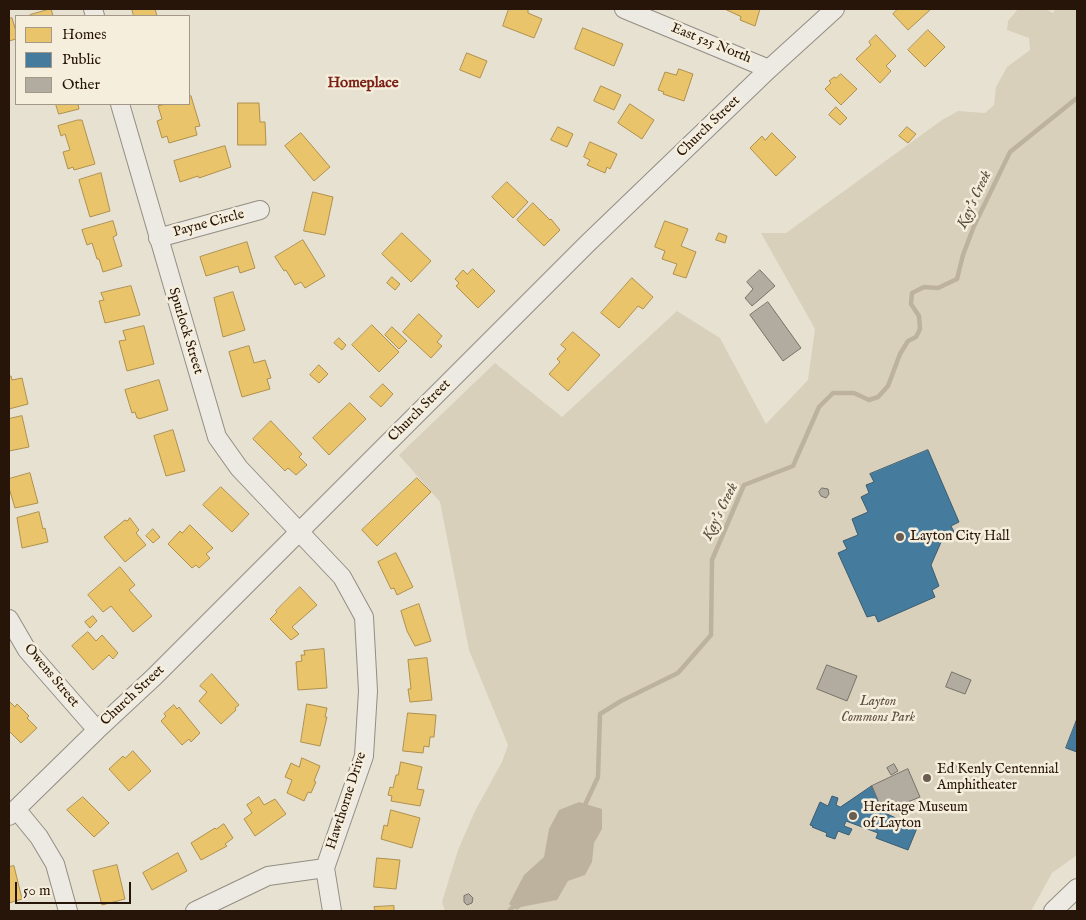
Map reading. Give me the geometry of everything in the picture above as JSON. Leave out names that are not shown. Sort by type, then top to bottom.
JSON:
[{"type":"street","name":"East 525 North","points":[[624,9],[769,69]]},
{"type":"street","name":"Church Street","points":[[12,812],[96,730],[154,678],[588,243],[769,69],[835,9]]},
{"type":"street","name":"Spurlock Street","points":[[120,105],[217,437],[239,468],[300,532]]},
{"type":"street","name":"Payne Circle","points":[[158,238],[260,210]]},
{"type":"street","name":"Hawthorne Drive","points":[[300,532],[342,577],[364,617],[368,691],[364,756],[325,868],[332,911]]},
{"type":"street","name":"Owens Street","points":[[9,619],[27,650],[96,730]]},
{"type":"street","points":[[12,812],[39,837],[55,864],[68,911]]},
{"type":"street","points":[[195,911],[268,876],[325,868]]},
{"type":"street","points":[[1053,911],[1077,888]]},
{"type":"green space","name":"Layton Commons Park","points":[[1018,9],[1045,9],[1053,13],[1056,9],[1077,9],[1077,855],[1052,873],[1031,911],[445,911],[442,902],[458,850],[475,811],[502,762],[508,745],[469,650],[440,502],[399,455],[495,363],[562,417],[677,311],[720,338],[766,424],[808,380],[815,329],[761,233],[786,233],[942,120],[958,111],[985,113],[994,105],[996,87],[1007,67],[1030,50],[1029,38],[1007,30],[1008,21]]},
{"type":"shaded area","points":[[579,802],[602,809],[602,829],[594,843],[592,862],[585,875],[568,881],[557,900],[521,907],[517,910],[509,904],[524,875],[544,857],[549,829],[559,810]]},
{"type":"building: Homes","points":[[51,9],[53,15],[30,15]]},
{"type":"building: Homes","points":[[132,9],[155,9],[157,15],[134,15]]},
{"type":"building: Homes","points":[[509,9],[528,9],[528,13],[542,19],[534,38],[503,26]]},
{"type":"building: Homes","points":[[725,9],[760,9],[755,26],[740,20],[741,17]]},
{"type":"building: Homes","points":[[898,9],[931,9],[908,30],[893,14]]},
{"type":"building: Homes","points":[[12,18],[15,28],[15,39],[9,41],[9,19]]},
{"type":"building: Homes","points":[[583,28],[623,44],[614,66],[575,49]]},
{"type":"building: Homes","points":[[928,30],[945,47],[925,67],[908,50]]},
{"type":"building: Homes","points":[[876,35],[896,56],[886,66],[891,71],[880,83],[856,59],[871,45],[869,42]]},
{"type":"building: Homes","points":[[467,53],[487,61],[480,78],[460,70]]},
{"type":"building: Homes","points":[[679,69],[693,74],[684,101],[663,94],[664,92],[658,90],[665,72],[676,75]]},
{"type":"building: Homes","points":[[841,74],[857,89],[841,105],[825,89],[831,83],[829,81]]},
{"type":"building: Homes","points":[[601,86],[621,95],[614,110],[594,101]]},
{"type":"building: Homes","points":[[190,96],[200,126],[195,127],[197,135],[169,143],[167,136],[162,138],[157,121],[162,119],[158,106],[190,105]]},
{"type":"building: Homes","points":[[238,103],[259,103],[260,122],[265,122],[266,145],[238,145]]},
{"type":"building: Homes","points":[[630,104],[654,120],[642,139],[618,123]]},
{"type":"building: Homes","points":[[56,105],[78,105],[79,109],[59,114]]},
{"type":"building: Homes","points":[[836,107],[847,118],[840,125],[829,115]]},
{"type":"building: Homes","points":[[82,120],[95,164],[74,170],[73,167],[68,169],[63,152],[70,150],[65,134],[61,136],[58,126]]},
{"type":"building: Homes","points":[[558,127],[573,134],[567,147],[551,140]]},
{"type":"building: Homes","points":[[907,127],[916,134],[908,143],[899,136]]},
{"type":"building: Homes","points":[[301,133],[330,167],[314,181],[285,146]]},
{"type":"building: Homes","points":[[772,133],[796,157],[776,176],[750,148],[762,136],[765,140]]},
{"type":"building: Homes","points":[[590,142],[617,154],[610,169],[607,167],[605,173],[587,165],[590,160],[584,157]]},
{"type":"building: Homes","points":[[225,146],[231,167],[199,178],[198,176],[180,182],[174,161]]},
{"type":"building: Homes","points":[[101,173],[110,211],[90,217],[79,180]]},
{"type":"building: Homes","points":[[507,182],[528,202],[513,218],[492,197]]},
{"type":"building: Homes","points":[[313,192],[333,197],[325,235],[304,231]]},
{"type":"building: Homes","points":[[533,203],[560,230],[544,246],[517,220]]},
{"type":"building: Homes","points":[[113,221],[117,235],[113,237],[122,266],[103,272],[92,243],[87,245],[82,230]]},
{"type":"building: Homes","points":[[665,221],[688,229],[681,246],[696,252],[686,278],[673,274],[677,264],[662,259],[665,251],[655,247]]},
{"type":"building: Homes","points":[[402,233],[431,261],[411,282],[382,254]]},
{"type":"building: Homes","points":[[719,233],[727,236],[725,243],[716,240]]},
{"type":"building: Homes","points":[[303,240],[325,276],[305,288],[301,282],[295,285],[275,257]]},
{"type":"building: Homes","points":[[247,242],[255,268],[240,273],[238,266],[206,276],[200,257]]},
{"type":"building: Homes","points":[[473,269],[495,291],[478,308],[456,286],[459,283],[455,279],[463,270],[467,274]]},
{"type":"building: Homes","points":[[392,277],[400,284],[395,290],[387,283]]},
{"type":"building: Homes","points":[[632,278],[653,297],[643,309],[638,306],[619,328],[601,313]]},
{"type":"building: Homes","points":[[131,286],[140,315],[105,323],[99,301],[104,300],[101,293]]},
{"type":"building: Homes","points":[[233,292],[245,330],[223,337],[214,298]]},
{"type":"building: Homes","points":[[419,314],[442,336],[437,342],[442,346],[431,358],[403,332]]},
{"type":"building: Homes","points":[[372,325],[399,352],[379,372],[352,345]]},
{"type":"building: Homes","points":[[144,326],[154,364],[127,371],[119,341],[126,340],[123,331]]},
{"type":"building: Homes","points":[[392,327],[407,341],[399,349],[385,335]]},
{"type":"building: Homes","points":[[573,332],[600,355],[568,391],[549,374],[560,362],[557,359],[566,349],[561,345]]},
{"type":"building: Homes","points":[[339,338],[346,345],[342,350],[334,343]]},
{"type":"building: Homes","points":[[249,346],[254,363],[265,360],[271,378],[267,379],[270,389],[242,397],[229,352]]},
{"type":"building: Homes","points":[[319,365],[328,374],[319,383],[310,375]]},
{"type":"building: Homes","points":[[9,376],[11,376],[12,380],[22,378],[28,404],[9,409]]},
{"type":"building: Homes","points":[[159,380],[168,410],[137,418],[135,412],[132,413],[125,390]]},
{"type":"building: Homes","points":[[383,384],[393,394],[381,407],[370,397]]},
{"type":"building: Homes","points":[[350,403],[366,419],[329,455],[313,438]]},
{"type":"building: Homes","points":[[22,416],[29,447],[9,451],[9,419]]},
{"type":"building: Homes","points":[[271,421],[302,454],[299,457],[307,465],[296,475],[288,468],[285,471],[253,439]]},
{"type":"building: Homes","points":[[173,430],[185,471],[166,476],[154,436]]},
{"type":"building: Homes","points":[[30,473],[38,503],[15,508],[9,488],[9,479]]},
{"type":"building: Homes","points":[[417,478],[431,492],[377,546],[362,530]]},
{"type":"building: Homes","points":[[221,487],[249,514],[232,532],[203,505]]},
{"type":"building: Homes","points":[[39,512],[48,542],[22,548],[17,518]]},
{"type":"building: Homes","points":[[130,518],[139,530],[136,533],[146,545],[125,562],[104,537]]},
{"type":"building: Homes","points":[[190,525],[213,548],[206,554],[210,558],[199,568],[196,565],[192,568],[168,544],[180,531],[182,533]]},
{"type":"building: Homes","points":[[153,529],[160,537],[153,543],[146,536]]},
{"type":"building: Homes","points":[[396,553],[413,587],[397,595],[394,588],[391,589],[378,562]]},
{"type":"building: Homes","points":[[120,567],[135,585],[129,590],[152,616],[133,632],[111,606],[103,612],[88,595]]},
{"type":"building: Homes","points":[[300,587],[317,605],[292,627],[299,634],[291,640],[270,619]]},
{"type":"building: Homes","points":[[419,604],[431,641],[415,646],[407,631],[401,611]]},
{"type":"building: Homes","points":[[93,616],[97,621],[90,628],[85,622]]},
{"type":"building: Homes","points":[[88,632],[96,641],[102,635],[118,653],[113,659],[109,655],[93,670],[72,646]]},
{"type":"building: Homes","points":[[324,649],[327,688],[298,690],[296,662],[302,661],[301,655],[305,655],[304,651]]},
{"type":"building: Homes","points":[[427,658],[432,700],[410,702],[408,689],[411,689],[408,660]]},
{"type":"building: Homes","points":[[212,674],[239,705],[221,724],[199,701],[207,692],[200,686]]},
{"type":"building: Homes","points":[[9,701],[15,707],[17,704],[29,716],[27,718],[37,728],[21,743],[9,731]]},
{"type":"building: Homes","points":[[307,704],[327,708],[325,717],[327,717],[320,746],[301,742]]},
{"type":"building: Homes","points":[[174,705],[177,709],[179,707],[200,733],[191,742],[189,739],[182,745],[161,721],[166,716],[164,714]]},
{"type":"building: Homes","points":[[408,713],[436,715],[434,737],[430,737],[429,747],[424,746],[423,753],[403,751]]},
{"type":"building: Homes","points":[[133,751],[151,771],[129,791],[109,769],[123,756],[125,758]]},
{"type":"building: Homes","points":[[302,758],[320,766],[311,793],[308,792],[304,801],[287,793],[292,780],[285,777],[291,763],[299,767]]},
{"type":"building: Homes","points":[[401,762],[422,767],[417,789],[424,790],[420,806],[391,801],[392,796],[388,795],[390,787],[393,788]]},
{"type":"building: Homes","points":[[83,797],[109,823],[94,837],[67,810]]},
{"type":"building: Homes","points":[[259,797],[264,805],[275,799],[286,814],[255,836],[244,819],[252,813],[247,805]]},
{"type":"building: Homes","points":[[391,810],[420,818],[412,848],[381,839],[384,825],[387,826]]},
{"type":"building: Homes","points":[[224,824],[233,838],[225,844],[227,846],[201,860],[191,843]]},
{"type":"building: Homes","points":[[178,853],[187,871],[152,890],[143,873]]},
{"type":"building: Homes","points":[[377,858],[400,860],[396,889],[374,887]]},
{"type":"building: Homes","points":[[117,865],[125,899],[102,905],[93,871]]},
{"type":"building: Homes","points":[[14,866],[22,899],[9,903],[9,867]]},
{"type":"building: Homes","points":[[394,906],[394,911],[375,911],[374,907]]},
{"type":"building: Public","name":"Layton City Hall","points":[[928,450],[959,522],[951,526],[955,534],[942,540],[931,565],[939,586],[932,590],[935,597],[878,622],[875,615],[867,617],[838,553],[847,549],[843,541],[858,535],[852,519],[868,512],[861,497],[869,493],[866,485],[874,482],[870,474]]},
{"type":"building: Public","points":[[1077,719],[1077,752],[1066,748]]},
{"type":"building: Public","name":"Heritage Museum of Layton","points":[[872,786],[883,812],[917,828],[908,850],[876,838],[878,833],[846,821],[844,826],[852,829],[849,835],[838,831],[835,839],[826,836],[827,833],[810,825],[820,802],[828,806],[832,796],[838,798],[836,805],[840,807]]},
{"type":"building: Other","points":[[760,270],[775,286],[752,306],[745,298],[753,289],[747,282]]},
{"type":"building: Other","points":[[768,302],[801,348],[783,361],[750,315]]},
{"type":"building: Other","points":[[822,488],[828,489],[829,494],[826,498],[821,496],[819,492]]},
{"type":"building: Other","points":[[827,665],[857,676],[847,701],[817,689]]},
{"type":"building: Other","points":[[952,672],[971,680],[965,694],[946,687]]},
{"type":"building: Other","points":[[955,763],[959,771],[951,774],[948,766]]},
{"type":"building: Other","points":[[894,764],[898,771],[891,775],[887,768]]},
{"type":"building: Other","points":[[908,769],[920,797],[883,812],[872,786]]},
{"type":"building: Other","points":[[469,894],[473,898],[472,903],[467,905],[464,902],[464,896]]},
{"type":"waterway","name":"Kay's Creek","points":[[584,807],[598,777],[600,714],[621,701],[678,673],[711,635],[712,560],[744,485],[793,466],[819,407],[833,393],[854,393],[869,400],[878,397],[888,386],[900,354],[908,341],[916,337],[920,329],[919,316],[911,304],[912,293],[924,287],[938,288],[957,279],[963,255],[974,226],[1010,152],[1077,98]]},
{"type":"waterway","name":"Kay's Creek","points":[[509,911],[517,903]]},
{"type":"place","name":"Layton City Hall","points":[[900,537]]},
{"type":"place","name":"Ed Kenly Centennial Amphitheater","points":[[927,778]]},
{"type":"place","name":"Heritage Museum of Layton","points":[[853,816]]},
{"type":"district","name":"Homeplace","points":[[363,84]]}]
